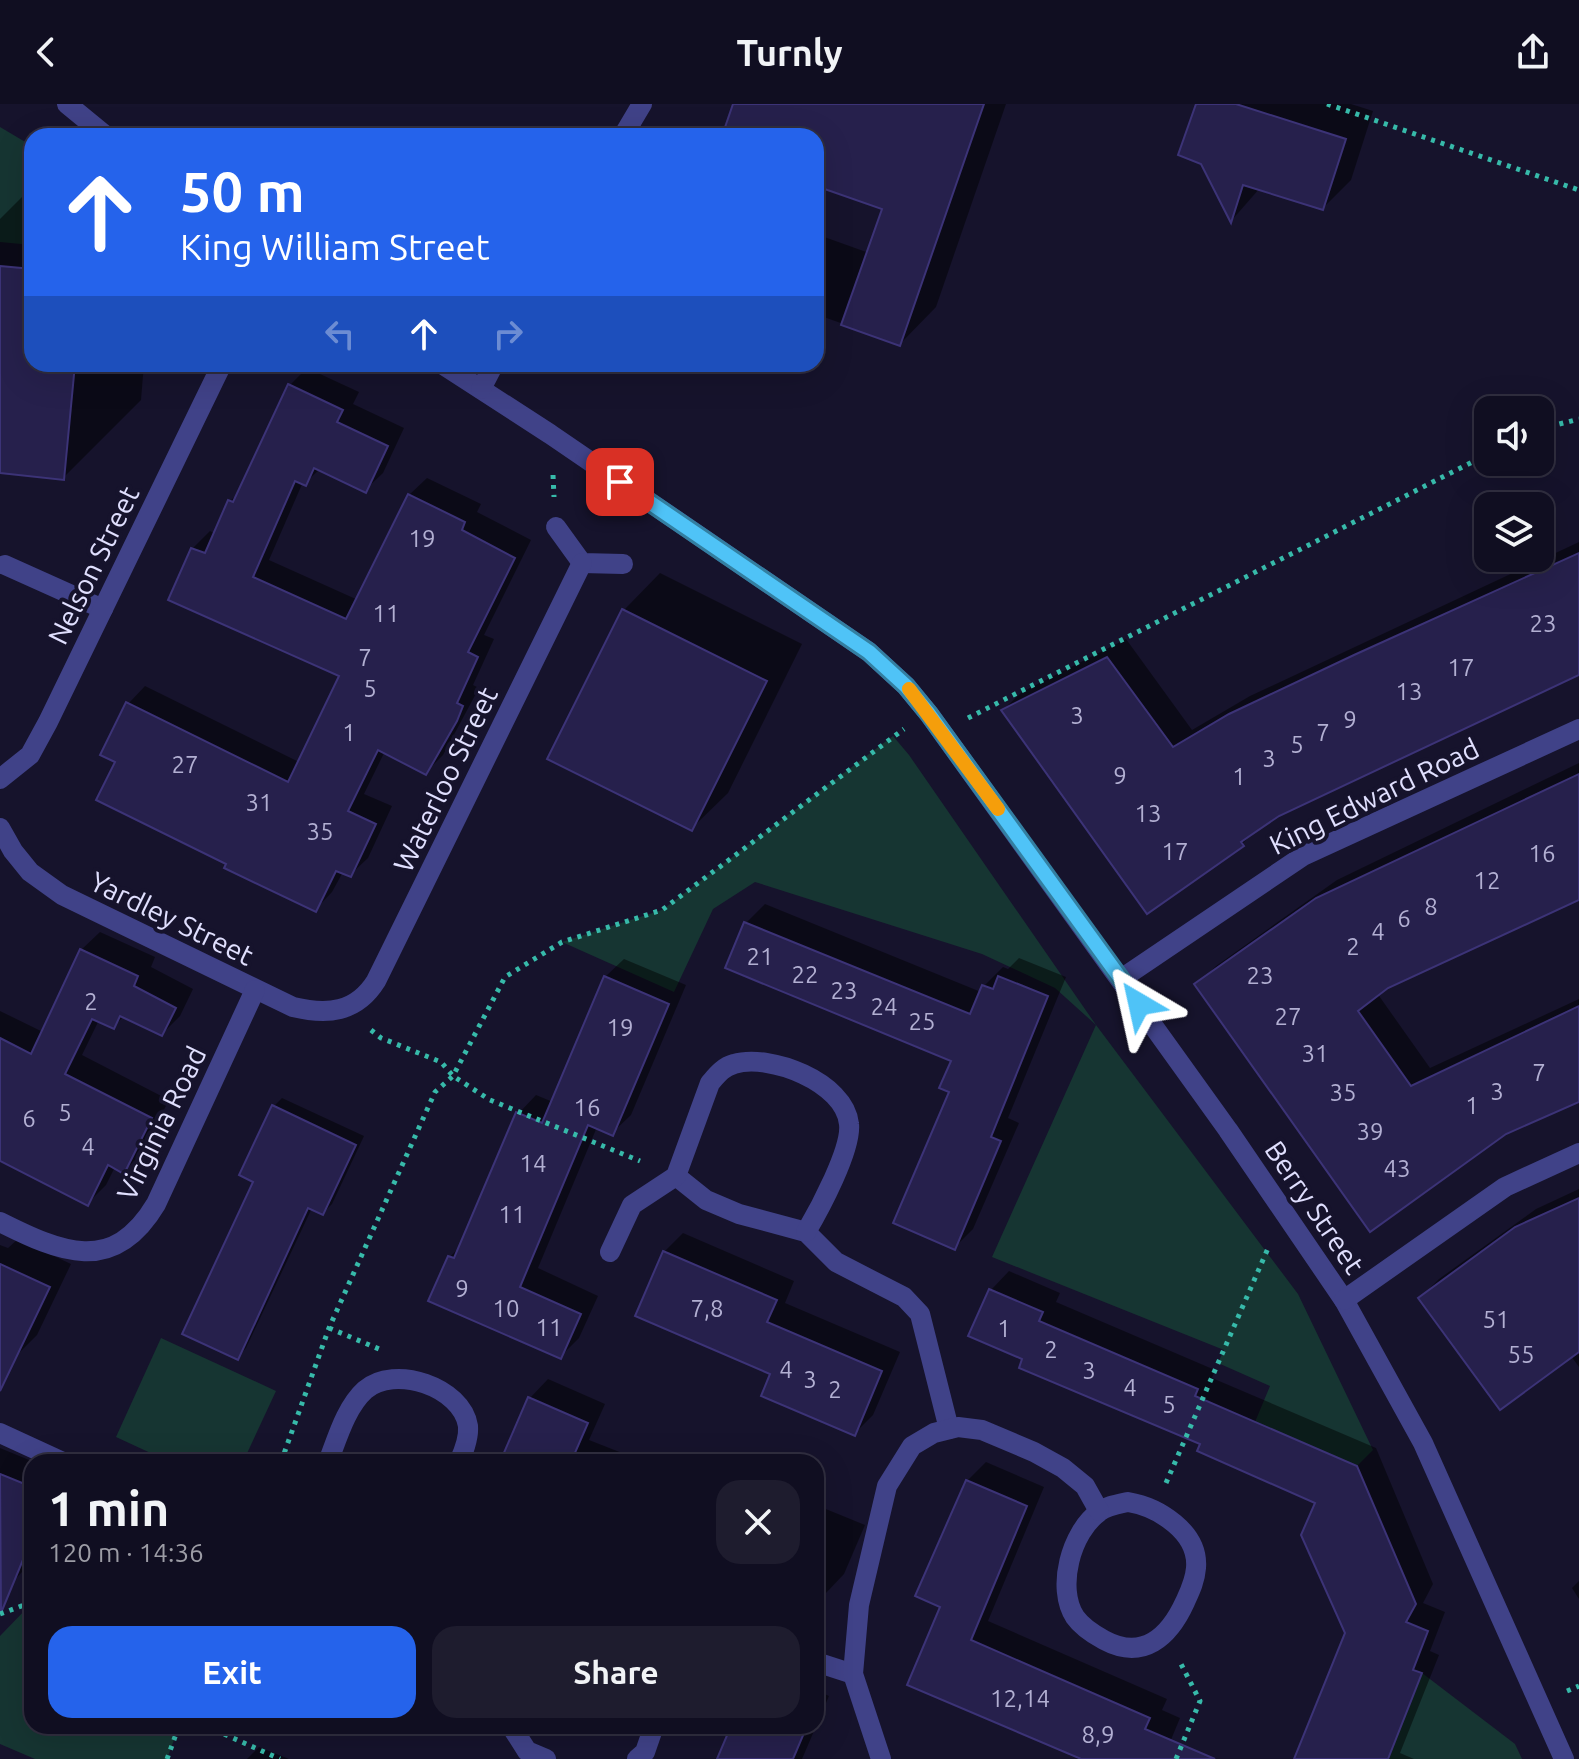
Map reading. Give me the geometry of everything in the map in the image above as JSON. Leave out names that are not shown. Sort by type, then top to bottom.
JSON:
[{"type":"street","points":[[67,104],[96,128]]},
{"type":"street","points":[[628,128],[642,104]]},
{"type":"street","name":"Nelson Street","points":[[0,779],[30,755],[218,372]]},
{"type":"street","name":"Berry Street","points":[[454,372],[869,652],[906,686],[929,714],[1300,1231],[1344,1300],[1423,1443],[1564,1759]]},
{"type":"street","points":[[481,389],[490,372]]},
{"type":"street","points":[[556,527],[582,563],[623,564]]},
{"type":"street","name":"Waterloo Street","points":[[345,1009],[369,993],[376,981],[582,563]]},
{"type":"street","points":[[5,565],[103,609]]},
{"type":"street","name":"King Edward Road","points":[[1121,979],[1303,856],[1579,729]]},
{"type":"street","name":"Yardley Street","points":[[0,828],[30,872],[47,885],[293,1007],[314,1012],[345,1009]]},
{"type":"street","name":"Virginia Road","points":[[0,1222],[45,1244],[84,1252],[110,1247],[135,1232],[156,1204],[255,990]]},
{"type":"street","points":[[610,1252],[632,1205],[676,1176],[710,1083],[719,1072],[732,1064],[754,1061],[781,1066],[817,1080],[838,1101],[849,1122],[847,1144],[819,1210],[806,1232]]},
{"type":"street","points":[[1344,1300],[1505,1187],[1579,1153]]},
{"type":"street","points":[[676,1176],[717,1205],[806,1232],[836,1262],[904,1297],[920,1314],[949,1429]]},
{"type":"street","points":[[331,1454],[361,1395],[379,1381],[392,1378],[425,1383],[440,1390],[461,1411],[468,1424],[461,1454]]},
{"type":"street","points":[[881,1759],[853,1674],[859,1605],[887,1486],[912,1446],[934,1433],[949,1429],[982,1430],[1063,1468],[1085,1486],[1099,1511]]},
{"type":"street","points":[[0,1433],[46,1454]]},
{"type":"street","points":[[1128,1502],[1154,1509],[1171,1520],[1194,1550],[1197,1565],[1193,1584],[1176,1621],[1165,1635],[1148,1645],[1111,1644],[1092,1633],[1076,1617],[1066,1595],[1067,1570],[1085,1527],[1099,1511],[1128,1502]]},
{"type":"street","points":[[824,1665],[853,1674]]},
{"type":"street","points":[[516,1734],[527,1751],[546,1759]]},
{"type":"street","points":[[637,1759],[645,1752],[651,1734]]},
{"type":"path","points":[[1327,104],[1579,190]]},
{"type":"path","points":[[1554,425],[1579,419]]},
{"type":"path","points":[[550,434],[556,527]]},
{"type":"path","points":[[942,731],[1474,461]]},
{"type":"path","points":[[284,1454],[329,1328],[435,1092],[453,1076],[505,977],[562,942],[662,910],[893,736],[929,714]]},
{"type":"path","points":[[345,1009],[381,1038],[441,1062],[453,1076],[490,1100],[676,1176]]},
{"type":"path","points":[[1154,1509],[1272,1240],[1300,1231]]},
{"type":"path","points":[[0,1614],[24,1605]]},
{"type":"path","points":[[1165,1635],[1200,1701],[1176,1759]]},
{"type":"path","points":[[167,1759],[176,1734]]},
{"type":"path","points":[[224,1734],[280,1759]]},
{"type":"green space","points":[[0,127],[24,141],[24,244],[0,242]]},
{"type":"green space","points":[[893,736],[1096,1025],[1055,988],[982,954],[755,882],[713,909],[674,992],[562,942],[662,910]]},
{"type":"green space","points":[[1096,1025],[1298,1294],[1373,1450],[1357,1466],[1255,1422],[1270,1386],[1218,1363],[1224,1350],[992,1257]]},
{"type":"green space","points":[[161,1338],[276,1391],[247,1454],[153,1454],[116,1437]]},
{"type":"green space","points":[[24,1611],[24,1734],[176,1734],[167,1759],[35,1759],[0,1744],[0,1636]]},
{"type":"green space","points":[[1422,1673],[1515,1744],[1522,1759],[1388,1759]]},
{"type":"building","points":[[733,104],[984,104],[900,346],[841,325],[882,209],[824,189],[824,128],[725,128]]},
{"type":"building","points":[[1196,104],[1236,104],[1346,139],[1323,210],[1243,185],[1231,223],[1201,164],[1178,155]]},
{"type":"building","points":[[0,266],[24,268],[24,372],[74,372],[64,480],[0,473]]},
{"type":"building","points":[[288,384],[343,410],[337,422],[388,446],[366,493],[314,468],[306,486],[295,481],[253,577],[346,619],[408,494],[465,522],[462,530],[515,558],[468,652],[478,657],[457,703],[463,706],[457,721],[426,775],[378,750],[348,811],[376,824],[351,877],[336,871],[316,912],[224,868],[226,864],[96,800],[115,762],[100,755],[126,702],[288,782],[339,676],[168,600],[191,548],[205,553],[228,500],[233,502]]},
{"type":"building","points":[[1579,553],[1579,675],[1279,816],[1241,842],[1244,846],[1147,914],[1001,710],[1107,657],[1173,747],[1229,714],[1354,655],[1537,572],[1554,572],[1554,564]]},
{"type":"building","points":[[622,609],[767,681],[692,831],[547,759]]},
{"type":"building","points":[[1579,774],[1579,900],[1388,988],[1358,1011],[1411,1086],[1579,1006],[1579,1102],[1506,1134],[1370,1232],[1194,984],[1316,898]]},
{"type":"building","points":[[744,922],[970,1014],[982,985],[993,989],[998,976],[1048,996],[991,1137],[1001,1141],[955,1250],[893,1223],[949,1092],[939,1088],[951,1061],[725,968]]},
{"type":"building","points":[[80,949],[138,976],[134,986],[176,1008],[162,1036],[120,1016],[114,1029],[92,1019],[65,1074],[152,1118],[124,1174],[108,1165],[88,1206],[0,1161],[0,1038],[31,1054]]},
{"type":"building","points":[[604,976],[669,1004],[613,1136],[588,1125],[520,1287],[581,1314],[561,1359],[428,1301],[448,1256],[454,1258],[516,1112],[542,1123]]},
{"type":"building","points":[[272,1105],[356,1145],[323,1215],[308,1208],[238,1360],[182,1334],[253,1182],[239,1175]]},
{"type":"building","points":[[1579,1198],[1579,1352],[1500,1410],[1418,1298],[1515,1227]]},
{"type":"building","points":[[663,1251],[777,1300],[767,1322],[882,1371],[855,1436],[761,1396],[770,1374],[635,1316]]},
{"type":"building","points":[[0,1264],[50,1287],[0,1391]]},
{"type":"building","points":[[989,1289],[1043,1312],[1039,1321],[1198,1389],[1195,1396],[1357,1466],[1416,1604],[1406,1622],[1428,1631],[1413,1670],[1422,1673],[1388,1759],[1294,1759],[1345,1633],[1301,1535],[1315,1503],[1197,1451],[1200,1444],[1019,1368],[1022,1359],[968,1336]]},
{"type":"building","points":[[528,1397],[588,1423],[574,1454],[503,1454]]},
{"type":"building","points":[[0,1474],[24,1484],[24,1557],[1,1613]]},
{"type":"building","points":[[966,1480],[1027,1506],[971,1640],[1150,1718],[1145,1729],[1215,1759],[1081,1759],[907,1685],[940,1607],[915,1596]]},
{"type":"building","points":[[728,1734],[804,1734],[793,1759],[717,1759]]},
{"type":"slow traffic","points":[[909,689],[998,809]]},
{"type":"route","points":[[620,482],[869,652],[906,686],[942,731],[1139,1004]]}]
